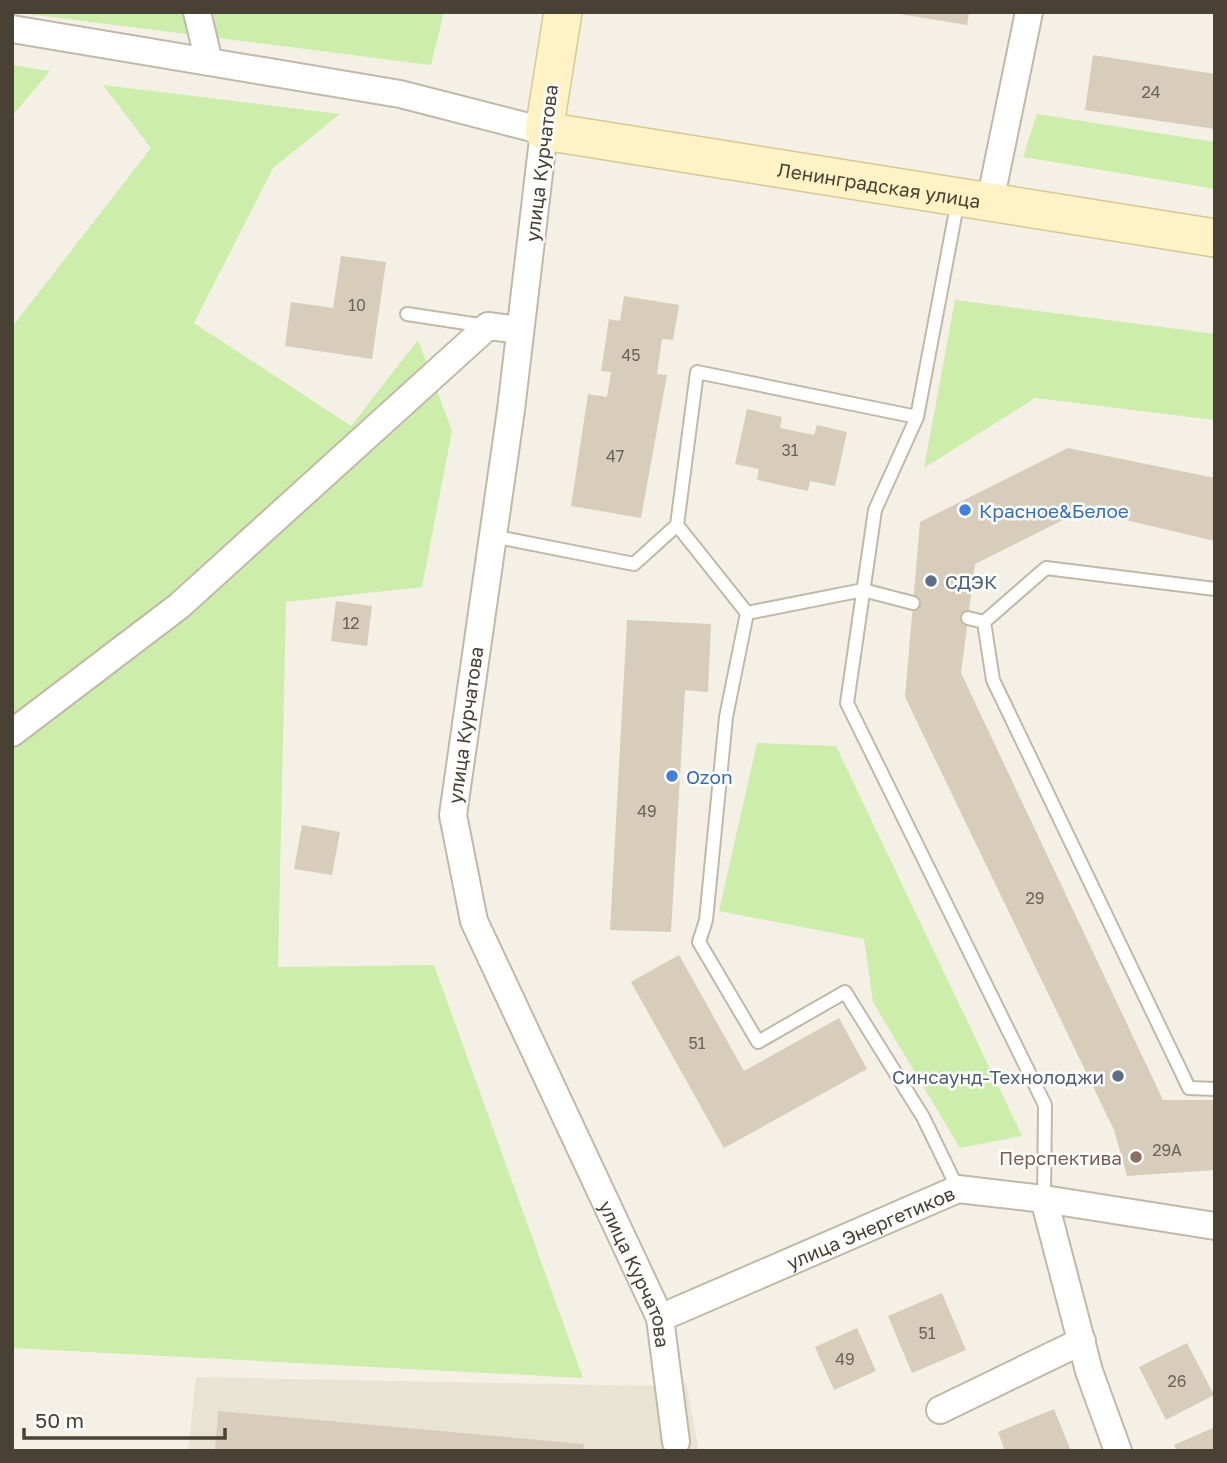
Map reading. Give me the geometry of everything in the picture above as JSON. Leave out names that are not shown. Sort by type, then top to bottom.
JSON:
[{"type":"main road","name":"улица Курчатова","points":[[544,131],[563,12]]},
{"type":"main road","name":"Ленинградская улица","points":[[544,131],[1215,238]]},
{"type":"street","points":[[197,12],[209,62]]},
{"type":"street","points":[[974,200],[1029,12]]},
{"type":"street","points":[[12,29],[400,94],[544,131]]},
{"type":"street","name":"улица Курчатова","points":[[544,131],[520,330],[453,815],[474,920],[660,1318],[677,1446]]},
{"type":"street","points":[[12,733],[179,606],[488,326],[520,330]]},
{"type":"street","name":"улица Энергетиков","points":[[660,1318],[958,1189],[1044,1199],[1215,1226]]},
{"type":"street","points":[[1044,1199],[1089,1371],[1118,1451]]},
{"type":"street","points":[[940,1410],[1082,1341]]},
{"type":"lane","points":[[974,200],[917,417],[875,510],[847,703],[1045,1105],[1044,1199]]},
{"type":"lane","points":[[407,314],[488,326]]},
{"type":"lane","points":[[492,536],[634,564],[677,525],[697,372],[917,417]]},
{"type":"lane","points":[[677,525],[747,613],[726,717],[706,920],[699,942],[758,1042],[845,992],[923,1117],[958,1189]]},
{"type":"lane","points":[[984,622],[1046,568],[1215,589]]},
{"type":"lane","points":[[747,613],[863,590],[913,603]]},
{"type":"lane","points":[[968,618],[984,622]]},
{"type":"lane","points":[[984,622],[993,680],[1189,1088],[1215,1089]]},
{"type":"shaded area","points":[[196,1377],[656,1386],[686,1383],[699,1451],[188,1451]]},
{"type":"green space","points":[[12,12],[444,12],[431,65]]},
{"type":"green space","points":[[12,65],[50,71],[12,116]]},
{"type":"green space","points":[[103,85],[340,114],[273,168],[194,323],[351,426],[418,340],[452,431],[422,587],[286,602],[278,967],[434,965],[583,1378],[12,1348],[12,327],[151,148]]},
{"type":"green space","points":[[1037,114],[1215,142],[1215,189],[1023,157]]},
{"type":"green space","points":[[955,300],[1215,334],[1215,420],[1035,398],[924,468]]},
{"type":"green space","points":[[757,743],[836,746],[1022,1136],[960,1148],[873,1002],[864,939],[719,911]]},
{"type":"building","points":[[900,12],[969,12],[967,25]]},
{"type":"building","points":[[1093,55],[1215,74],[1215,129],[1085,110]]},
{"type":"building","points":[[341,256],[386,262],[372,359],[285,346],[291,302],[333,308]]},
{"type":"building","points":[[624,296],[679,305],[673,340],[662,339],[657,374],[667,375],[641,518],[571,506],[588,394],[607,397],[611,372],[601,371],[609,319],[620,321]]},
{"type":"building","points":[[747,409],[782,417],[780,428],[814,435],[817,425],[847,432],[835,486],[810,481],[808,491],[757,480],[759,469],[735,464]]},
{"type":"building","points":[[1068,448],[1215,478],[1215,541],[1083,510],[975,564],[961,673],[1163,1100],[1215,1100],[1215,1170],[1127,1176],[1114,1130],[905,697],[920,522]]},
{"type":"building","points":[[336,601],[372,606],[367,646],[331,641]]},
{"type":"building","points":[[627,620],[711,624],[708,692],[685,690],[671,932],[610,930]]},
{"type":"building","points":[[302,825],[340,832],[332,875],[294,869]]},
{"type":"building","points":[[679,955],[744,1071],[839,1018],[867,1069],[724,1148],[631,982]]},
{"type":"building","points":[[942,1293],[966,1350],[912,1373],[888,1316]]},
{"type":"building","points":[[857,1328],[876,1371],[834,1390],[815,1347]]},
{"type":"building","points":[[1187,1343],[1214,1395],[1166,1420],[1139,1367]]},
{"type":"building","points":[[1054,1409],[1071,1451],[1005,1451],[998,1432]]},
{"type":"building","points":[[218,1411],[584,1444],[583,1451],[215,1451]]},
{"type":"building","points":[[1215,1427],[1215,1451],[1177,1451],[1174,1445]]},
{"type":"place","name":"Красное&Белое","points":[[965,510]]},
{"type":"place","name":"СДЭК","points":[[931,581]]},
{"type":"place","name":"Ozon","points":[[672,776]]},
{"type":"place","name":"Синсаунд-Технолоджи","points":[[1118,1076]]},
{"type":"place","name":"Перспектива","points":[[1136,1157]]}]
